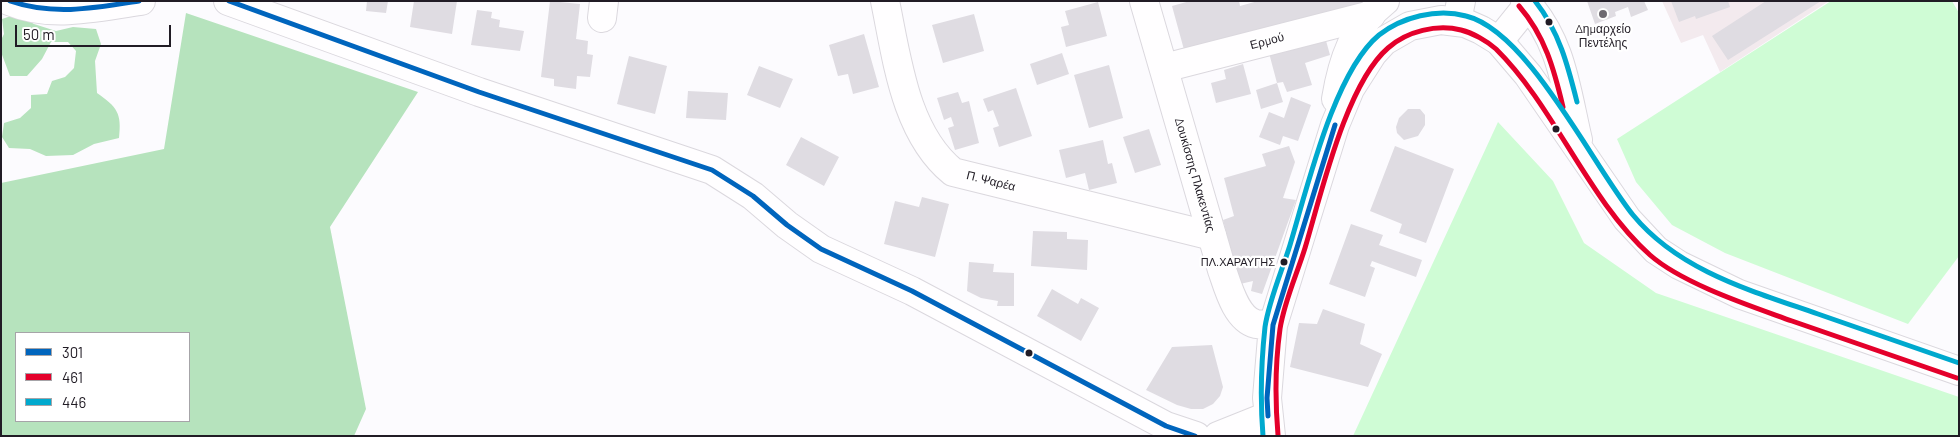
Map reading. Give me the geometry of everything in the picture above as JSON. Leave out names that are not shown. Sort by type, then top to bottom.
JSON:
[{"type":"main road","points":[[9,1],[32,10],[50,12],[141,1]]},
{"type":"main road","points":[[228,1],[478,92],[712,170],[753,196],[804,238],[834,256],[912,291],[1166,426],[1196,436]]},
{"type":"main road","name":"Π. Ψαρέα","points":[[885,1],[902,82],[918,125],[937,159],[953,172],[1212,236]]},
{"type":"main road","name":"Δουκίσσης Πλακεντίας","points":[[1144,1],[1212,236],[1233,299],[1242,313],[1255,324],[1273,325]]},
{"type":"main road","points":[[1499,41],[1527,3],[1551,36],[1581,151]]},
{"type":"main road","points":[[1335,125],[1341,70],[1353,40],[1378,8]]},
{"type":"main road","name":"Ερμού","points":[[1164,68],[1378,8]]},
{"type":"main road","points":[[1218,436],[1269,426],[1273,325],[1335,125],[1350,89],[1373,53],[1396,32],[1459,11],[1481,30],[1499,41],[1528,76],[1614,200],[1641,236],[1656,250],[1679,265],[1739,294],[1959,371]]},
{"type":"shaded area","points":[[1662,1],[1829,1],[1720,72],[1703,35],[1681,43]]},
{"type":"green space","points":[[1831,1],[1952,1],[1959,13],[1959,256],[1908,324],[1725,253],[1672,225],[1636,182],[1617,139]]},
{"type":"green space","points":[[186,13],[418,92],[330,227],[366,409],[354,436],[1,436],[1,183],[164,149]]},
{"type":"green space","points":[[17,14],[34,24],[56,31],[73,27],[96,29],[101,44],[95,61],[97,93],[117,111],[120,122],[119,138],[94,144],[73,155],[46,156],[30,149],[9,148],[2,137],[4,123],[20,118],[31,108],[31,95],[47,94],[52,81],[65,77],[74,68],[76,51],[68,42],[51,42],[42,59],[27,76],[10,76],[1,52],[1,40],[4,34],[2,19]]},
{"type":"green space","points":[[1498,122],[1553,181],[1584,243],[1656,293],[1959,397],[1959,436],[1353,436]]},
{"type":"building","points":[[367,1],[388,1],[386,13],[366,11]]},
{"type":"building","points":[[414,1],[457,1],[452,34],[410,27]]},
{"type":"building","points":[[550,1],[580,4],[576,39],[588,41],[587,54],[593,55],[590,77],[577,76],[576,89],[554,86],[554,79],[541,77]]},
{"type":"building","points":[[1190,1],[1239,1],[1240,6],[1258,1],[1375,1],[1186,57],[1172,6]]},
{"type":"building","name":"Δημαρχείο Πεντέλης","points":[[1587,1],[1644,1],[1648,10],[1631,17],[1628,7],[1615,12],[1616,16],[1595,24]]},
{"type":"building","points":[[1671,1],[1728,1],[1730,7],[1696,19],[1695,16],[1679,22]]},
{"type":"building","points":[[1766,1],[1821,1],[1728,60],[1712,36]]},
{"type":"building","points":[[1098,2],[1107,36],[1066,47],[1061,27],[1069,25],[1065,11]]},
{"type":"building","points":[[477,10],[492,12],[491,18],[500,20],[499,27],[524,31],[520,51],[471,45]]},
{"type":"building","points":[[974,14],[984,51],[943,63],[932,25]]},
{"type":"building","points":[[864,34],[879,87],[853,94],[848,74],[838,76],[829,45]]},
{"type":"building","points":[[1325,37],[1330,55],[1305,63],[1312,85],[1287,92],[1283,82],[1277,83],[1269,53]]},
{"type":"building","points":[[1062,53],[1069,74],[1037,85],[1030,64]]},
{"type":"building","points":[[629,56],[667,66],[655,114],[617,104]]},
{"type":"building","points":[[1243,64],[1251,94],[1216,103],[1211,83],[1226,79],[1224,70]]},
{"type":"building","points":[[1109,65],[1123,118],[1089,128],[1074,75]]},
{"type":"building","points":[[759,66],[793,79],[780,108],[747,95]]},
{"type":"building","points":[[1277,83],[1283,102],[1261,109],[1256,90]]},
{"type":"building","points":[[1016,88],[1032,136],[999,147],[993,128],[999,126],[993,110],[988,112],[983,99]]},
{"type":"building","points":[[688,91],[728,93],[726,120],[686,118]]},
{"type":"building","points":[[958,92],[962,103],[969,101],[979,143],[955,150],[948,128],[954,126],[951,117],[944,120],[937,98]]},
{"type":"building","points":[[1291,97],[1311,105],[1298,141],[1283,136],[1280,145],[1259,137],[1269,112],[1284,118]]},
{"type":"building","points":[[1408,109],[1420,109],[1425,115],[1425,125],[1418,136],[1404,140],[1397,133],[1396,127],[1399,118]]},
{"type":"building","points":[[1149,129],[1161,165],[1135,173],[1123,137]]},
{"type":"building","points":[[801,137],[839,157],[824,186],[786,165]]},
{"type":"building","points":[[1103,140],[1108,164],[1112,163],[1117,183],[1089,190],[1085,173],[1066,178],[1059,150]]},
{"type":"building","points":[[1289,146],[1295,162],[1283,198],[1296,200],[1262,294],[1251,291],[1253,281],[1240,284],[1223,220],[1234,216],[1224,178],[1266,166],[1262,154]]},
{"type":"building","points":[[1395,146],[1454,169],[1426,243],[1399,233],[1402,224],[1370,211]]},
{"type":"building","points":[[922,197],[949,204],[935,257],[884,244],[895,201],[919,207]]},
{"type":"building","points":[[1351,224],[1383,235],[1379,245],[1422,260],[1416,277],[1372,261],[1370,266],[1375,268],[1365,297],[1329,284]]},
{"type":"building","points":[[1033,231],[1067,232],[1067,239],[1088,240],[1087,270],[1031,266]]},
{"type":"building","points":[[969,262],[994,264],[993,272],[1014,273],[1014,306],[997,306],[998,301],[981,298],[967,291]]},
{"type":"building","points":[[1052,289],[1078,304],[1081,298],[1099,308],[1081,341],[1037,316]]},
{"type":"building","points":[[1323,309],[1365,324],[1360,344],[1382,354],[1368,387],[1290,367],[1299,323],[1317,324]]},
{"type":"building","points":[[1212,345],[1223,387],[1220,396],[1213,404],[1203,409],[1191,409],[1177,405],[1146,390],[1172,347]]},
{"type":"transit line","name":"301","points":[[10,1],[26,6],[58,9],[90,8],[139,1]]},
{"type":"transit line","name":"301","points":[[229,1],[479,92],[712,170],[753,196],[787,225],[821,249],[912,291],[1166,426],[1195,436]]},
{"type":"transit line","name":"446","points":[[1535,1],[1550,24],[1562,49],[1577,102]]},
{"type":"transit line","name":"461","points":[[1519,6],[1536,29],[1542,41],[1556,79],[1563,107]]},
{"type":"transit line","name":"446","points":[[1263,436],[1261,382],[1267,317],[1314,164],[1336,103],[1363,52],[1379,35],[1398,23],[1432,14],[1443,13],[1466,16],[1489,27],[1512,46],[1535,72],[1557,102],[1633,215],[1651,234],[1672,251],[1718,277],[1768,297],[1959,363]]},
{"type":"transit line","name":"461","points":[[1278,435],[1276,369],[1282,319],[1327,171],[1348,113],[1373,65],[1388,48],[1413,33],[1442,28],[1466,31],[1496,49],[1517,72],[1536,98],[1608,208],[1628,233],[1664,266],[1699,285],[1738,301],[1957,378]]},
{"type":"transit line","name":"301","points":[[1268,416],[1267,398],[1273,325],[1335,125]]},
{"type":"place","name":"Δημαρχείο Πεντέλης","points":[[1603,14]]},
{"type":"place","name":"ΠΛ.ΧΑΡΑΥΓΗΣ","points":[[1284,262]]}]
